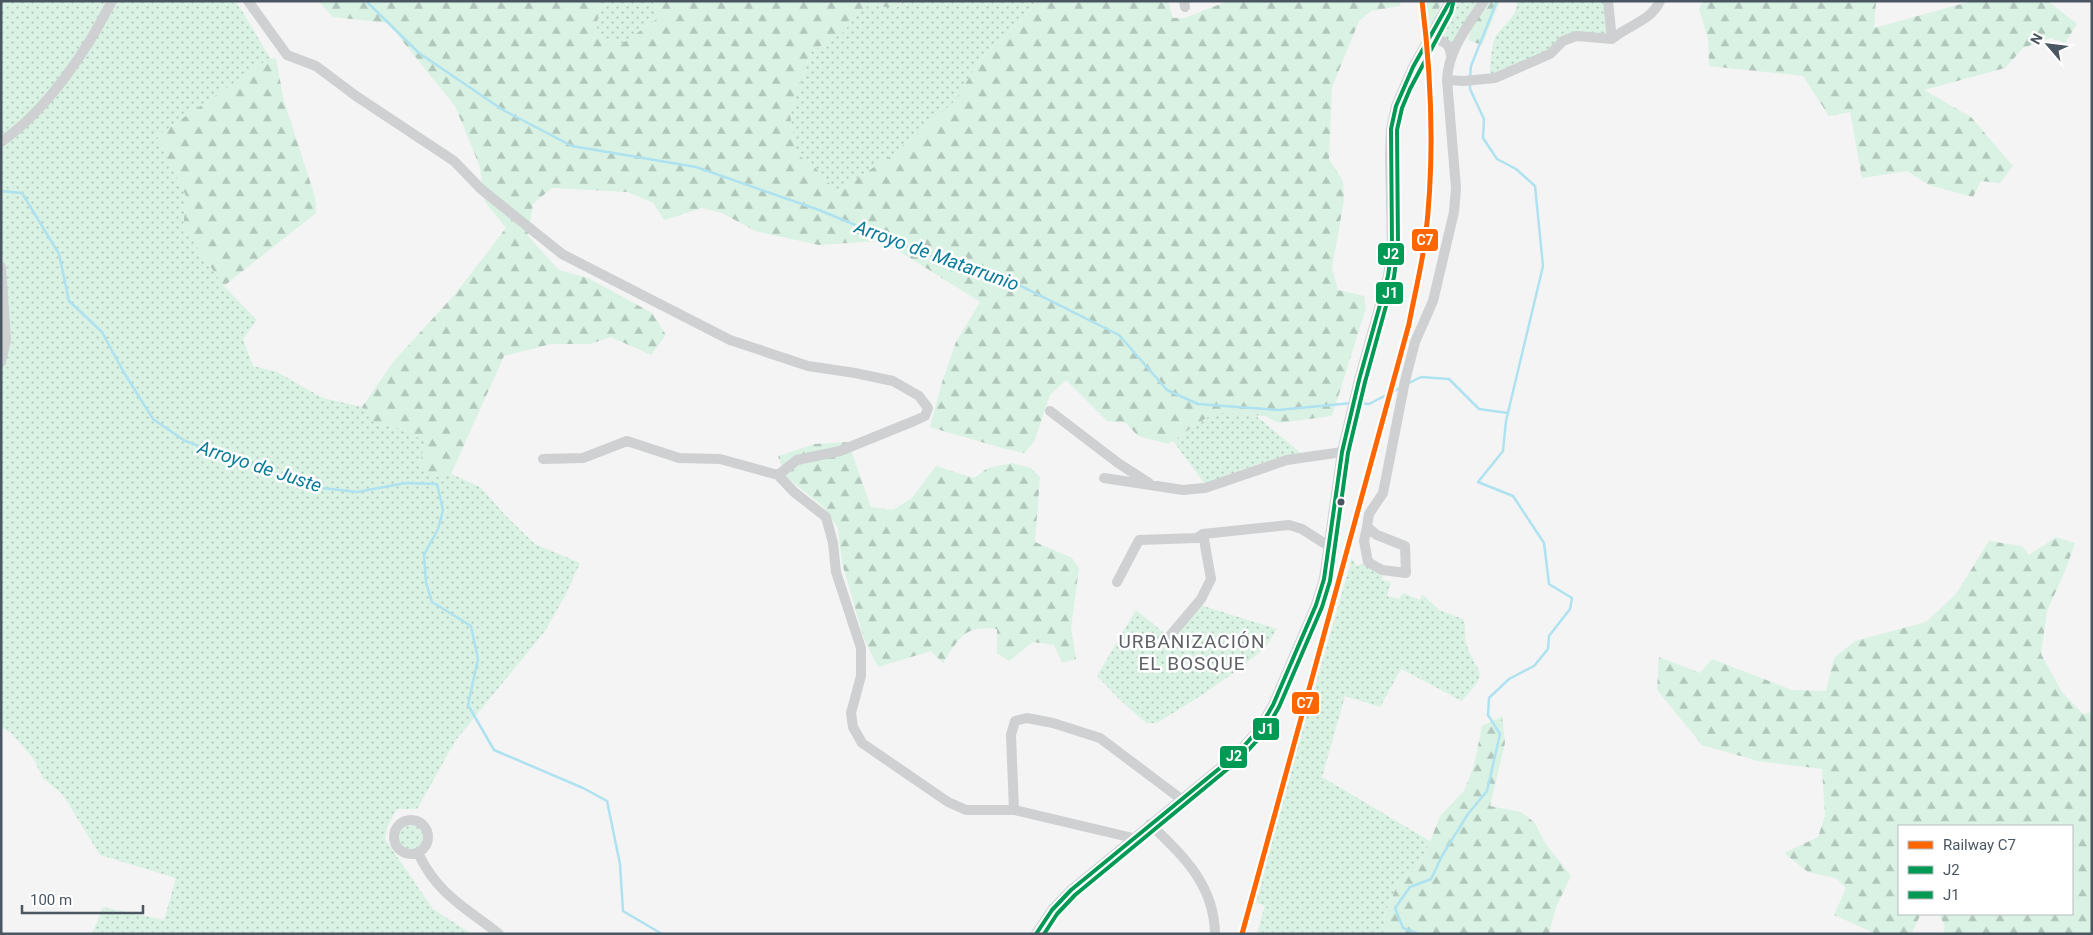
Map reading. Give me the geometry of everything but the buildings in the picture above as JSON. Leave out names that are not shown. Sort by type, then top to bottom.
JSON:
[{"type":"street","points":[[1,142],[30,118],[57,87],[112,1]]},
{"type":"street","points":[[248,1],[287,55],[316,66],[356,96],[454,160],[481,189],[562,254],[730,340],[808,366],[893,381],[919,396],[928,408],[925,416],[914,421],[840,452],[797,460],[778,475]]},
{"type":"street","points":[[1367,527],[1377,535],[1405,546],[1406,573],[1382,570],[1368,562],[1364,541],[1369,514],[1383,493],[1405,381],[1415,342],[1434,301],[1454,212],[1456,188],[1446,80],[1448,63],[1484,1]]},
{"type":"street","points":[[1608,1],[1612,39]]},
{"type":"street","points":[[1446,80],[1463,81],[1495,78],[1550,54],[1563,42],[1576,36],[1612,39],[1621,31],[1647,18],[1656,10],[1660,1]]},
{"type":"street","points":[[1036,934],[1052,910],[1071,890],[1237,754],[1259,729],[1273,705],[1316,605],[1324,579],[1330,548],[1342,452],[1354,398],[1388,276],[1392,246],[1391,129],[1396,106],[1404,86],[1447,4]]},
{"type":"street","points":[[1428,39],[1445,42],[1449,46],[1451,56]]},
{"type":"street","points":[[1,267],[6,340],[1,362]]},
{"type":"street","points":[[1050,411],[1118,463],[1154,486]]},
{"type":"street","points":[[543,459],[583,458],[626,441],[679,458],[720,459],[778,475],[794,492],[826,517],[836,572],[861,648],[861,676],[851,713],[853,727],[862,743],[948,802],[966,810],[1014,810],[1133,838]]},
{"type":"street","points":[[1104,478],[1182,490],[1205,488],[1287,460],[1342,452]]},
{"type":"street","points":[[1117,582],[1139,540],[1197,538],[1203,534],[1289,525],[1302,529],[1330,548]]},
{"type":"street","points":[[1169,637],[1201,599],[1211,579],[1203,534]]},
{"type":"street","points":[[1014,810],[1011,735],[1015,721],[1027,718],[1053,723],[1100,738],[1181,799]]},
{"type":"street","points":[[1150,824],[1180,852],[1205,889],[1214,916],[1215,934]]},
{"type":"street","points":[[418,853],[427,871],[448,896],[499,934]]},
{"type":"green space","points":[[1,1],[236,1],[270,58],[157,136],[186,196],[183,232],[193,241],[224,286],[257,320],[243,339],[253,366],[277,372],[323,398],[362,407],[375,424],[396,427],[426,441],[435,477],[451,474],[480,487],[535,544],[580,563],[566,594],[545,631],[456,740],[417,809],[397,809],[387,827],[385,839],[433,909],[472,934],[92,934],[103,907],[164,920],[176,878],[100,855],[63,795],[43,778],[33,758],[11,733],[1,727]]},
{"type":"green space","points":[[318,1],[600,1],[596,33],[620,45],[657,19],[653,1],[903,1],[896,8],[867,5],[842,33],[811,52],[790,114],[796,154],[812,164],[837,192],[892,155],[954,102],[982,57],[1024,18],[1036,1],[1168,1],[1173,18],[1185,18],[1228,1],[1401,1],[1400,6],[1371,11],[1359,21],[1332,87],[1329,159],[1343,181],[1344,200],[1332,268],[1338,290],[1364,296],[1366,308],[1332,416],[1279,423],[1265,416],[1215,412],[1168,444],[1138,436],[1126,423],[1107,421],[1066,380],[1050,395],[1034,442],[1024,453],[930,427],[943,379],[956,342],[980,302],[899,251],[877,241],[819,245],[755,231],[722,213],[702,208],[664,220],[653,203],[628,192],[552,188],[533,204],[528,236],[559,270],[588,278],[652,313],[666,335],[651,355],[611,337],[590,344],[551,344],[504,356],[451,474],[435,477],[419,468],[425,441],[396,427],[375,424],[362,407],[393,362],[456,293],[506,228],[485,202],[480,167],[455,106],[388,23],[333,17]]},
{"type":"green space","points":[[600,1],[653,1],[657,19],[620,45],[596,33]]},
{"type":"green space","points":[[903,1],[1036,1],[1024,18],[982,57],[954,102],[892,155],[837,192],[812,164],[796,154],[790,114],[811,52],[842,33],[867,4],[896,8]]},
{"type":"green space","points":[[1426,1],[1442,1],[1432,25],[1430,24]]},
{"type":"green space","points":[[1455,1],[1478,1],[1452,44],[1437,36]]},
{"type":"green space","points":[[1490,1],[1500,1],[1482,45],[1468,40],[1472,27]]},
{"type":"green space","points":[[1517,1],[1605,1],[1608,33],[1595,35],[1550,49],[1510,69],[1490,75],[1491,56],[1495,38],[1515,12]]},
{"type":"green space","points":[[1703,1],[1876,1],[1874,28],[1972,1],[2048,1],[2077,24],[2065,43],[2051,38],[2023,48],[2005,68],[1924,90],[1971,117],[2013,166],[2000,183],[1981,181],[1973,197],[1929,185],[1907,171],[1862,178],[1850,112],[1829,116],[1803,76],[1709,66],[1708,38],[1699,9]]},
{"type":"green space","points":[[270,58],[276,59],[284,101],[315,197],[316,213],[224,286],[193,241],[183,232],[186,196],[157,136]]},
{"type":"green space","points":[[1215,412],[1255,415],[1302,454],[1265,462],[1205,484],[1173,441]]},
{"type":"green space","points":[[848,442],[871,507],[893,510],[912,498],[936,466],[974,478],[988,468],[1012,463],[1031,468],[1040,477],[1035,542],[1072,558],[1079,568],[1071,628],[1076,659],[1062,663],[1054,645],[1033,642],[1009,661],[997,653],[997,629],[986,628],[970,631],[964,635],[943,663],[931,651],[878,667],[864,639],[842,563],[838,528],[825,508],[786,477],[778,456],[815,444]]},
{"type":"green space","points":[[2056,537],[2075,543],[2047,611],[2041,654],[2062,692],[2083,714],[2092,712],[2092,934],[1943,934],[1945,927],[1939,915],[2073,915],[2073,825],[1898,825],[1898,915],[1920,915],[1911,934],[1876,934],[1834,915],[1846,888],[1836,878],[1808,872],[1784,853],[1818,837],[1825,816],[1822,769],[1758,761],[1702,745],[1657,690],[1659,657],[1700,673],[1712,659],[1792,690],[1826,691],[1834,658],[1855,641],[1926,622],[1956,594],[1989,541],[2022,546],[2029,555]]},
{"type":"green space","points":[[1352,558],[1356,566],[1365,563],[1383,574],[1382,580],[1391,582],[1387,596],[1399,599],[1403,593],[1420,600],[1422,594],[1439,610],[1463,619],[1466,643],[1479,672],[1479,677],[1477,683],[1462,701],[1401,669],[1380,707],[1345,696],[1322,777],[1430,841],[1424,856],[1414,871],[1400,878],[1384,916],[1386,934],[1257,934],[1265,905],[1256,903],[1301,735]]},
{"type":"green space","points":[[1197,604],[1277,629],[1265,648],[1236,671],[1157,723],[1146,723],[1097,676],[1136,610],[1169,637]]},
{"type":"green space","points":[[1502,716],[1505,743],[1490,806],[1521,812],[1535,823],[1545,843],[1571,876],[1556,907],[1549,934],[1386,934],[1384,917],[1400,878],[1414,871],[1424,857],[1440,816],[1464,791],[1474,766],[1482,726]]},
{"type":"green space","points":[[412,825],[421,829],[425,838],[421,847],[412,851],[403,847],[399,838],[403,829]]},
{"type":"waterway","name":"Arroyo de Matarrunio","points":[[366,1],[419,53],[503,110],[572,146],[696,167],[819,210],[936,258],[1009,280],[1119,335],[1167,390],[1198,404],[1278,410],[1352,403]]},
{"type":"waterway","points":[[1470,77],[1471,66],[1497,1]]},
{"type":"waterway","points":[[1419,934],[1403,928],[1395,908],[1410,887],[1431,879],[1443,854],[1468,814],[1487,791],[1500,734],[1488,715],[1489,698],[1509,679],[1534,666],[1548,649],[1549,636],[1570,609],[1572,598],[1549,584],[1544,543],[1513,496],[1478,482],[1503,451],[1506,421],[1543,266],[1535,186],[1516,169],[1497,159],[1483,138],[1484,119],[1470,89],[1470,82]]},
{"type":"waterway","name":"Arroyo de Juste","points":[[1,191],[22,193],[59,254],[69,301],[102,332],[123,371],[153,419],[185,441],[313,487],[357,492],[406,483],[437,484],[443,510],[438,529],[424,555],[426,583],[432,602],[471,626],[478,659],[468,705],[494,750],[583,788],[607,801],[620,864],[623,911],[662,934]]},
{"type":"waterway","name":"Arroyo de Matarrunio","points":[[1407,384],[1421,377],[1449,379],[1479,409],[1508,413]]},
{"type":"waterway","name":"Arroyo de Matarrunio","points":[[1357,403],[1369,404],[1400,388]]},
{"type":"rail line","name":"C7","points":[[1242,934],[1409,324],[1425,241],[1430,181],[1430,91],[1422,1]]},
{"type":"transit line","name":"J2","points":[[1036,934],[1052,910],[1071,890],[1237,754],[1259,729],[1273,705],[1316,605],[1324,579],[1342,452],[1359,380],[1388,276],[1392,246],[1391,129],[1396,106],[1413,67],[1450,1]]},
{"type":"transit line","name":"J1","points":[[1044,934],[1057,914],[1075,895],[1241,758],[1264,733],[1279,707],[1322,607],[1330,581],[1348,453],[1365,382],[1394,277],[1398,246],[1397,130],[1402,108],[1410,89],[1451,12],[1453,3]]},
{"type":"district","name":"URBANIZACIÓN EL BOSQUE","points":[[1192,652]]}]
